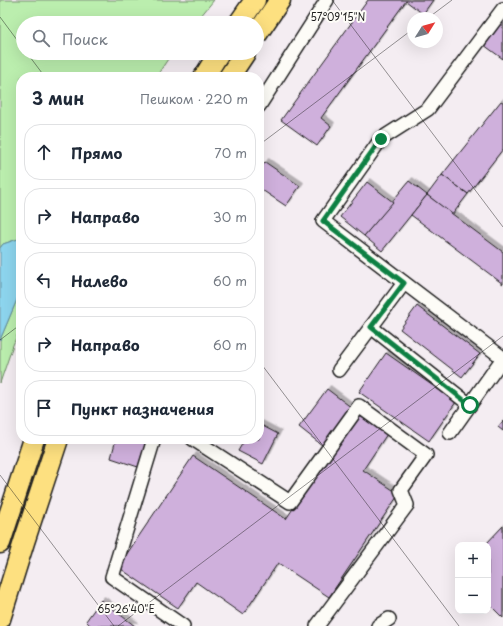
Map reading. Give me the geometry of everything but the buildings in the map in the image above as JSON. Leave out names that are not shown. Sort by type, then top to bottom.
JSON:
[{"type":"highway","points":[[244,16],[255,0]]},
{"type":"highway","points":[[264,24],[280,0]]},
{"type":"highway","points":[[207,72],[215,60]]},
{"type":"highway","points":[[232,72],[240,60]]},
{"type":"highway","points":[[0,543],[32,444]]},
{"type":"highway","points":[[0,619],[56,444]]},
{"type":"lane","points":[[264,98],[327,0]]},
{"type":"lane","points":[[450,433],[503,358],[323,221],[381,139],[428,109],[503,9]]},
{"type":"lane","points":[[339,370],[404,283]]},
{"type":"lane","points":[[371,327],[470,405]]},
{"type":"lane","points":[[201,444],[290,502],[359,406],[426,455],[401,490],[407,506],[317,626]]},
{"type":"lane","points":[[152,444],[112,578],[183,626]]},
{"type":"green space","points":[[0,0],[214,0],[201,16],[16,16],[16,60],[167,60],[159,72],[16,72],[16,240],[3,244],[0,248]]},
{"type":"green space","points":[[16,302],[16,338],[0,383],[0,340]]},
{"type":"water","points":[[16,240],[16,302],[0,340],[0,248],[3,244]]},
{"type":"route","points":[[381,139],[323,221],[404,283],[371,327],[470,405]]}]
